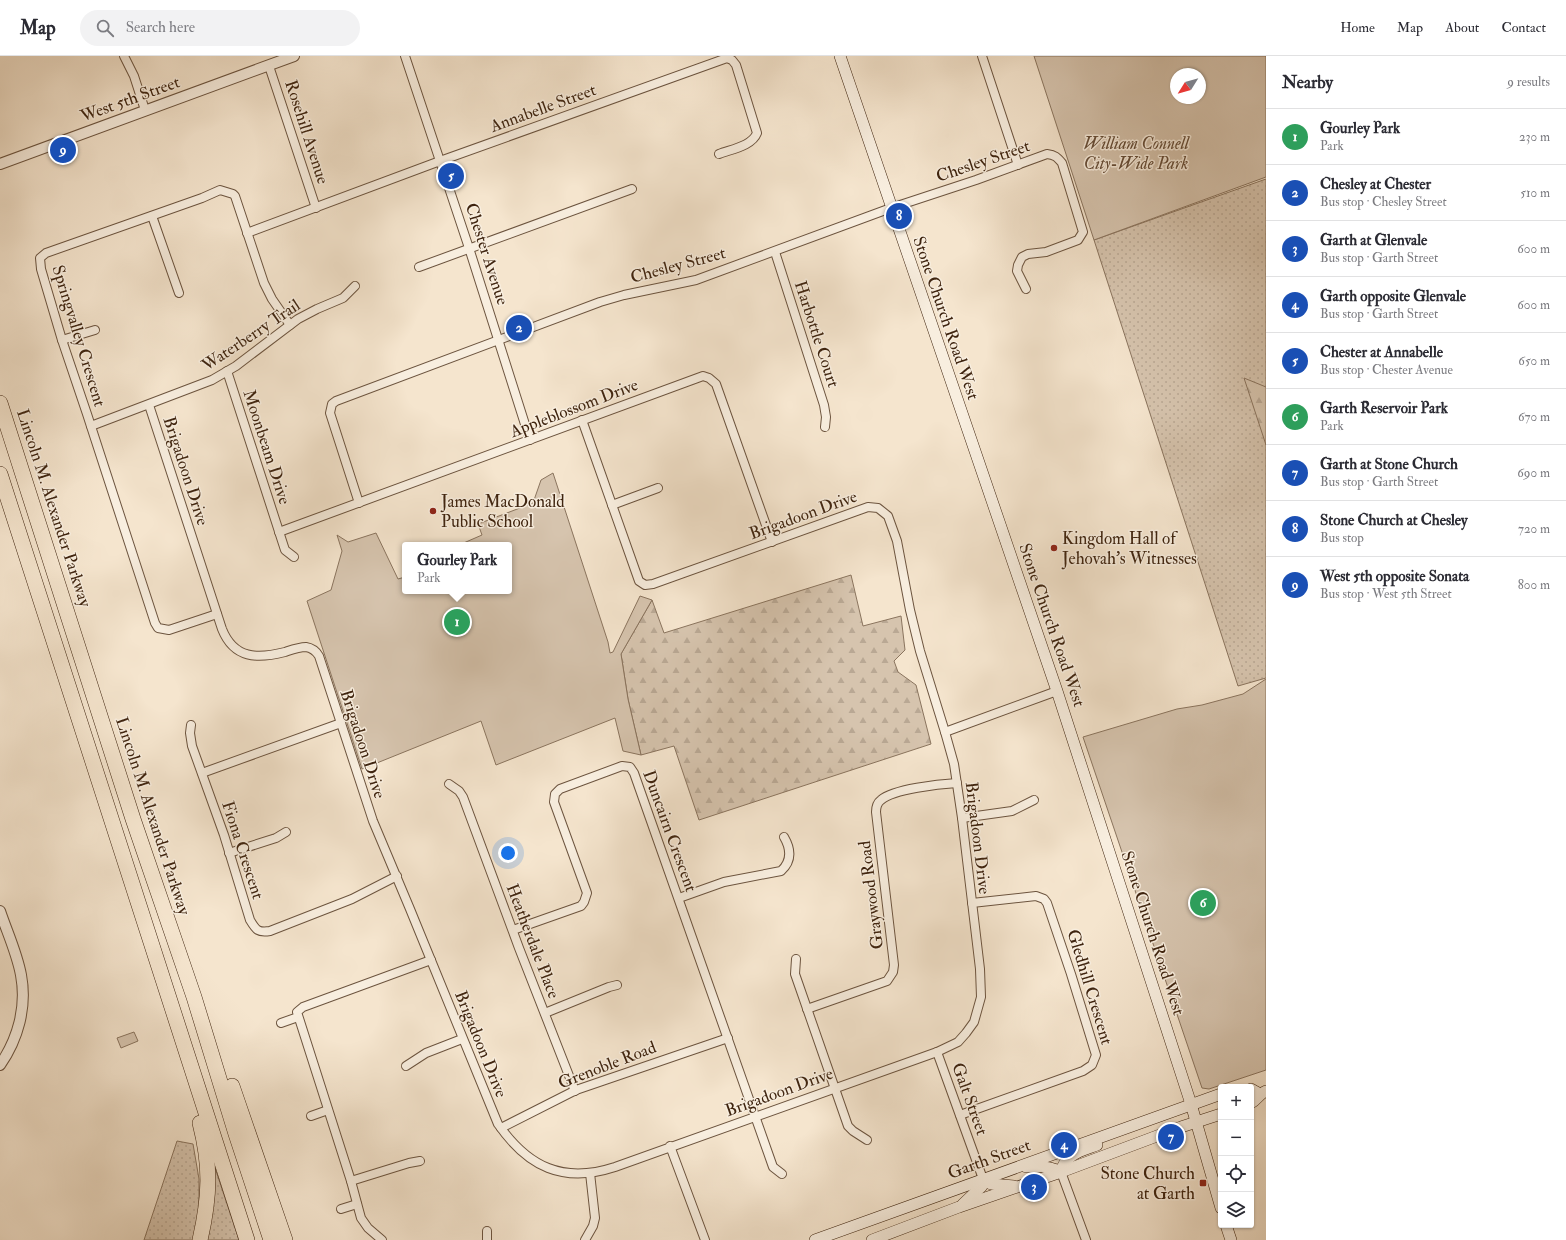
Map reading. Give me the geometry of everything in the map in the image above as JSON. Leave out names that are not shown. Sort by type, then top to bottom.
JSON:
[{"type":"highway","name":"Lincoln M. Alexander Parkway","points":[[0,404],[133,819],[194,996],[236,1134],[271,1240]]},
{"type":"highway","points":[[0,474],[247,1240]]},
{"type":"highway","points":[[194,996],[209,1022],[285,1240]]},
{"type":"highway","points":[[191,1066],[188,1076],[204,1143],[208,1173],[207,1204],[200,1240]]},
{"type":"main road","name":"Stone Church Road West","points":[[840,56],[1057,691],[1190,1104],[1218,1198]]},
{"type":"main road","points":[[1254,1102],[1259,1091]]},
{"type":"main road","name":"Garth Street","points":[[815,1240],[1218,1095]]},
{"type":"main road","name":"Garth Street","points":[[872,1240],[959,1207],[1020,1187],[1218,1115]]},
{"type":"main road","points":[[1009,1170],[1027,1166],[1054,1168],[1061,1172],[1062,1165],[1067,1159],[1140,1122]]},
{"type":"main road","points":[[959,1207],[982,1186],[983,1179],[991,1184],[1020,1187]]},
{"type":"main road","points":[[1227,1228],[1231,1240]]},
{"type":"street","points":[[124,56],[134,76],[145,110]]},
{"type":"street","name":"West 5th Street","points":[[0,164],[294,56]]},
{"type":"street","name":"Chester Avenue","points":[[405,56],[499,339],[530,440]]},
{"type":"street","points":[[982,56],[1018,165]]},
{"type":"street","name":"Annabelle Street","points":[[247,233],[440,161],[727,58],[732,60],[736,65],[757,133],[756,138],[750,142],[719,154]]},
{"type":"street","name":"Rosehill Avenue","points":[[269,66],[316,208]]},
{"type":"street","name":"Chesley Street","points":[[359,503],[330,413],[332,404],[336,401],[607,300],[696,280],[891,208],[1048,154],[1057,157],[1062,163],[1083,232],[1078,240],[1047,252],[1028,254],[1022,257],[1018,265],[1018,271],[1026,289]]},
{"type":"street","points":[[419,267],[632,189]]},
{"type":"street","name":"Springvalley Crescent","points":[[217,614],[169,630],[158,628],[155,623],[62,340],[41,269],[40,258],[46,253],[152,216],[220,190],[233,194],[266,289],[290,325]]},
{"type":"street","points":[[152,216],[179,293]]},
{"type":"street","name":"Harbottle Court","points":[[775,252],[824,405],[826,417],[825,427]]},
{"type":"street","name":"Waterberry Trail","points":[[91,426],[205,383],[227,371],[290,325],[312,311],[343,298],[355,286]]},
{"type":"street","points":[[62,340],[95,330]]},
{"type":"street","name":"Moonbeam Drive","points":[[227,371],[285,550],[294,557]]},
{"type":"street","name":"Appleblossom Drive","points":[[279,532],[703,376],[714,382],[717,388],[772,542]]},
{"type":"street","name":"Brigadoon Drive","points":[[149,405],[223,632],[227,639],[238,650],[248,655],[258,657],[267,656],[303,647],[310,648],[315,651],[320,658],[373,821],[397,876],[462,1039],[498,1124],[516,1147],[540,1164],[554,1171],[572,1173],[590,1173],[609,1169],[937,1052],[958,1042],[974,1022],[981,997],[980,969],[957,783],[945,732],[920,651],[910,610],[900,554],[888,516],[878,508],[868,507],[653,584],[646,585],[639,581],[582,420]]},
{"type":"street","points":[[612,505],[658,488]]},
{"type":"street","points":[[945,732],[1057,691]]},
{"type":"street","points":[[202,773],[341,723]]},
{"type":"street","name":"Fiona Crescent","points":[[191,725],[190,741],[230,854],[250,920],[256,930],[260,932],[270,931],[352,899],[397,876]]},
{"type":"street","name":"Duncairn Crescent","points":[[514,930],[581,906],[587,893],[554,802],[555,794],[560,789],[622,766],[630,767],[634,773],[679,898],[773,1167],[782,1174]]},
{"type":"street","name":"Graywood Road","points":[[807,1009],[887,981],[893,972],[894,964],[876,812],[878,802],[884,798],[914,788],[957,783]]},
{"type":"street","name":"Heatherdale Place","points":[[449,784],[464,796],[575,1091]]},
{"type":"street","points":[[962,818],[1012,811],[1034,800]]},
{"type":"street","points":[[230,854],[276,838],[286,832]]},
{"type":"street","points":[[679,898],[724,882],[781,871],[788,866],[790,859],[789,847],[784,837]]},
{"type":"street","name":"Gledhill Crescent","points":[[960,1115],[1083,1071],[1092,1065],[1096,1055],[1071,974],[1047,903],[1044,899],[1036,896],[972,903]]},
{"type":"street","points":[[0,911],[16,957],[22,987],[22,1012],[15,1039],[9,1052],[0,1065]]},
{"type":"street","points":[[796,959],[795,974],[848,1126],[853,1132],[867,1140]]},
{"type":"street","points":[[382,1240],[368,1228],[361,1218],[352,1181],[297,1012],[303,1007],[431,960]]},
{"type":"street","points":[[545,1013],[617,985]]},
{"type":"street","points":[[282,1023],[298,1017]]},
{"type":"street","name":"Grenoble Road","points":[[501,1128],[575,1091],[728,1038]]},
{"type":"street","points":[[406,1066],[426,1053],[462,1039]]},
{"type":"street","name":"Galt Street","points":[[937,1052],[983,1179]]},
{"type":"street","points":[[311,1116],[328,1110]]},
{"type":"street","points":[[670,1146],[705,1240]]},
{"type":"street","points":[[352,1181],[420,1161]]},
{"type":"street","points":[[1061,1172],[1086,1240]]},
{"type":"street","points":[[589,1239],[595,1218],[590,1173]]},
{"type":"street","points":[[341,1209],[357,1204]]},
{"type":"street","points":[[487,1231],[487,1240]]},
{"type":"green space","name":"William Connell City-Wide Park","points":[[1034,56],[1266,56],[1266,177],[1094,240]]},
{"type":"green space","points":[[1266,179],[1266,678],[1238,686],[1094,240]]},
{"type":"green space","points":[[1244,378],[1266,387],[1266,445]]},
{"type":"green space","points":[[553,473],[608,642],[610,653],[613,652],[640,596],[652,600],[621,654],[628,699],[641,755],[623,751],[615,718],[496,765],[481,721],[362,769],[307,601],[331,590],[342,551],[337,535],[348,542],[376,533],[398,579],[402,578],[402,594],[512,594],[512,542],[466,542],[482,535],[478,524],[533,503],[541,480]]},
{"type":"green space","points":[[851,575],[863,626],[901,616],[905,650],[894,661],[898,672],[916,685],[931,744],[699,820],[674,746],[641,755],[628,699],[621,654],[652,600],[664,633]]},
{"type":"green space","points":[[1266,679],[1266,1070],[1224,1084],[1218,1084],[1218,1086],[1209,1089],[1202,1088],[1083,737],[1177,709],[1202,705],[1243,694]]},
{"type":"green space","points":[[134,1032],[138,1041],[121,1048],[117,1038]]},
{"type":"green space","points":[[177,1141],[193,1144],[199,1179],[199,1210],[193,1240],[144,1240]]},
{"type":"green space","points":[[213,1162],[239,1240],[203,1240]]},
{"type":"place","name":"West 5th opposite Sonata","points":[[63,150]]},
{"type":"place","name":"Chester at Annabelle","points":[[451,176]]},
{"type":"place","name":"Stone Church at Chesley","points":[[899,216]]},
{"type":"place","name":"Chesley at Chester","points":[[519,328]]},
{"type":"place","name":"James MacDonald Public School","points":[[433,511]]},
{"type":"place","name":"Kingdom Hall of Jehovah's Witnesses","points":[[1054,548]]},
{"type":"place","name":"Gourley Park","points":[[457,622]]},
{"type":"place","name":"Garth Reservoir Park","points":[[1203,903]]},
{"type":"place","name":"Garth at Stone Church","points":[[1171,1137]]},
{"type":"place","name":"Garth opposite Glenvale","points":[[1064,1145]]},
{"type":"place","name":"Stone Church at Garth","points":[[1203,1183]]},
{"type":"place","name":"Garth at Glenvale","points":[[1034,1187]]}]
